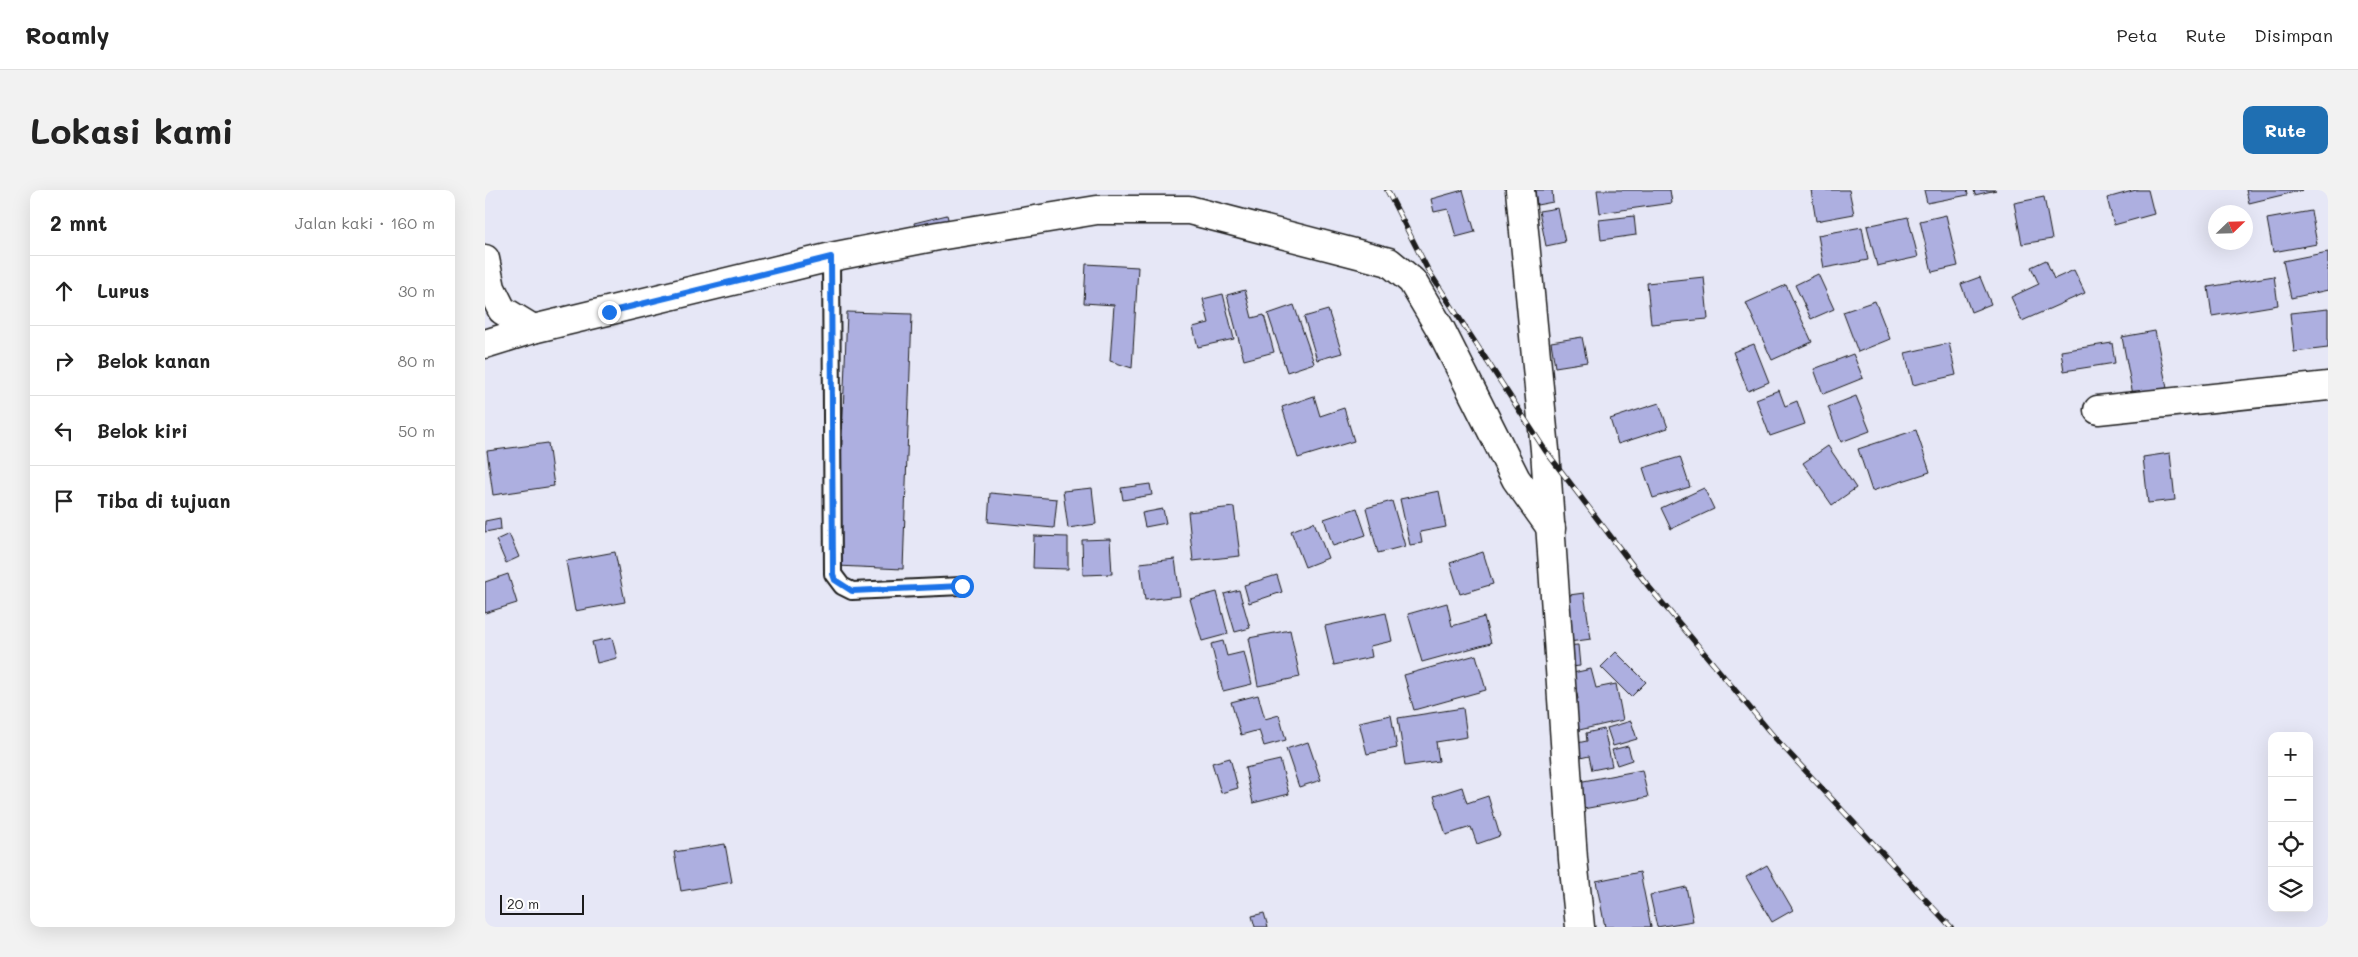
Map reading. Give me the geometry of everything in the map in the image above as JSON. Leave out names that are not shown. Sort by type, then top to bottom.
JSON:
[{"type":"street","points":[[1520,190],[1551,528],[1573,859],[1580,927]]},
{"type":"street","points":[[485,344],[533,329],[831,257],[938,236],[1097,210],[1189,210],[1389,262],[1412,281],[1446,339],[1516,479],[1551,528]]},
{"type":"street","points":[[485,260],[491,288],[502,310],[533,329]]},
{"type":"street","points":[[2098,410],[2328,386]]},
{"type":"lane","points":[[831,257],[833,574],[835,580],[852,591],[962,586]]},
{"type":"building","points":[[1463,190],[1475,232],[1456,237],[1448,209],[1434,212],[1431,199]]},
{"type":"building","points":[[1535,190],[1552,190],[1553,202],[1537,205]]},
{"type":"building","points":[[1597,190],[1670,190],[1672,203],[1600,213]]},
{"type":"building","points":[[1811,190],[1849,190],[1854,214],[1816,221]]},
{"type":"building","points":[[1924,190],[1967,190],[1968,195],[1927,203]]},
{"type":"building","points":[[1974,190],[1996,190],[1975,195]]},
{"type":"building","points":[[2136,190],[2148,190],[2154,214],[2114,225],[2107,198]]},
{"type":"building","points":[[2246,190],[2303,190],[2249,203]]},
{"type":"building","points":[[2044,197],[2052,239],[2022,244],[2014,203]]},
{"type":"building","points":[[1558,208],[1565,242],[1546,246],[1539,211]]},
{"type":"building","points":[[2311,211],[2317,244],[2273,252],[2267,219]]},
{"type":"building","points":[[947,215],[951,230],[917,238],[914,223]]},
{"type":"building","points":[[1946,215],[1958,266],[1932,272],[1920,221]]},
{"type":"building","points":[[1634,216],[1636,235],[1601,240],[1599,220]]},
{"type":"building","points":[[1908,217],[1918,257],[1877,266],[1867,226]]},
{"type":"building","points":[[1862,227],[1868,260],[1824,268],[1818,235]]},
{"type":"building","points":[[2328,252],[2328,290],[2291,298],[2283,261]]},
{"type":"building","points":[[2046,260],[2054,279],[2074,270],[2085,293],[2022,321],[2011,297],[2039,284],[2031,267]]},
{"type":"building","points":[[1086,264],[1138,267],[1132,368],[1110,361],[1114,305],[1084,303]]},
{"type":"building","points":[[1818,274],[1834,309],[1811,319],[1795,285]]},
{"type":"building","points":[[2274,276],[2278,305],[2212,316],[2208,287]]},
{"type":"building","points":[[1704,277],[1708,319],[1651,324],[1647,283]]},
{"type":"building","points":[[1980,277],[1991,304],[1971,312],[1961,284]]},
{"type":"building","points":[[1786,285],[1812,342],[1772,360],[1746,303]]},
{"type":"building","points":[[1245,290],[1252,318],[1264,315],[1274,352],[1244,360],[1227,295]]},
{"type":"building","points":[[1223,294],[1234,339],[1198,347],[1193,327],[1209,323],[1203,299]]},
{"type":"building","points":[[1875,301],[1890,339],[1858,352],[1843,312]]},
{"type":"building","points":[[1294,305],[1314,363],[1287,372],[1268,314]]},
{"type":"building","points":[[2328,309],[2328,348],[2294,352],[2290,313]]},
{"type":"building","points":[[1328,310],[1342,353],[1317,360],[1304,317]]},
{"type":"building","points":[[847,312],[912,314],[903,569],[837,566]]},
{"type":"building","points":[[2155,331],[2167,388],[2133,395],[2122,337]]},
{"type":"building","points":[[1582,337],[1587,362],[1555,367],[1551,342]]},
{"type":"building","points":[[1949,343],[1956,375],[1913,385],[1905,353]]},
{"type":"building","points":[[2112,343],[2115,363],[2064,371],[2061,351]]},
{"type":"building","points":[[1754,344],[1769,382],[1748,391],[1733,352]]},
{"type":"building","points":[[1853,354],[1863,378],[1823,394],[1814,369]]},
{"type":"building","points":[[1779,390],[1785,406],[1797,401],[1805,424],[1770,436],[1756,399]]},
{"type":"building","points":[[1314,396],[1320,416],[1344,408],[1354,441],[1298,458],[1282,407]]},
{"type":"building","points":[[1856,396],[1870,431],[1841,442],[1828,407]]},
{"type":"building","points":[[1659,403],[1668,428],[1618,444],[1610,419]]},
{"type":"building","points":[[1916,430],[1930,472],[1872,491],[1858,449]]},
{"type":"building","points":[[548,443],[554,486],[493,495],[487,451]]},
{"type":"building","points":[[1828,446],[1856,488],[1832,505],[1803,463]]},
{"type":"building","points":[[2170,453],[2175,500],[2148,503],[2143,457]]},
{"type":"building","points":[[1680,457],[1690,487],[1653,498],[1643,468]]},
{"type":"building","points":[[1150,484],[1152,495],[1123,500],[1121,488]]},
{"type":"building","points":[[1092,488],[1096,524],[1068,528],[1063,491]]},
{"type":"building","points":[[1704,488],[1714,509],[1671,529],[1661,508]]},
{"type":"building","points":[[1439,491],[1446,527],[1420,532],[1422,543],[1410,545],[1400,499]]},
{"type":"building","points":[[990,493],[1057,499],[1054,528],[988,522]]},
{"type":"building","points":[[1392,501],[1405,546],[1378,553],[1366,508]]},
{"type":"building","points":[[1234,507],[1240,556],[1193,561],[1188,512]]},
{"type":"building","points":[[1357,508],[1366,535],[1333,546],[1324,519]]},
{"type":"building","points":[[1163,509],[1166,523],[1145,527],[1142,513]]},
{"type":"building","points":[[500,518],[501,529],[485,532],[485,521]]},
{"type":"building","points":[[1314,522],[1328,558],[1305,567],[1291,531]]},
{"type":"building","points":[[509,534],[519,557],[506,563],[496,540]]},
{"type":"building","points":[[1034,536],[1068,537],[1068,569],[1033,568]]},
{"type":"building","points":[[1110,539],[1112,574],[1083,575],[1082,540]]},
{"type":"building","points":[[615,552],[625,602],[575,611],[566,561]]},
{"type":"building","points":[[1483,552],[1493,584],[1460,594],[1450,563]]},
{"type":"building","points":[[1175,559],[1180,596],[1145,600],[1140,563]]},
{"type":"building","points":[[508,574],[517,603],[485,613],[485,582]]},
{"type":"building","points":[[1277,575],[1282,592],[1249,603],[1244,585]]},
{"type":"building","points":[[1239,590],[1250,628],[1235,632],[1224,594]]},
{"type":"building","points":[[1217,592],[1228,634],[1202,641],[1190,599]]},
{"type":"building","points":[[1584,593],[1591,639],[1569,642],[1562,596]]},
{"type":"building","points":[[1447,603],[1452,626],[1484,617],[1491,643],[1422,662],[1408,614]]},
{"type":"building","points":[[1386,613],[1392,641],[1370,646],[1372,657],[1334,665],[1325,626]]},
{"type":"building","points":[[1290,630],[1300,677],[1258,686],[1249,638]]},
{"type":"building","points":[[612,638],[617,658],[597,663],[592,642]]},
{"type":"building","points":[[1223,641],[1227,656],[1244,652],[1252,684],[1223,691],[1211,644]]},
{"type":"building","points":[[1578,645],[1580,666],[1564,668],[1563,646]]},
{"type":"building","points":[[1616,652],[1646,682],[1631,697],[1601,667]]},
{"type":"building","points":[[1476,655],[1486,690],[1414,710],[1404,675]]},
{"type":"building","points":[[1591,669],[1596,688],[1616,684],[1623,720],[1575,731],[1568,700],[1578,699],[1573,673]]},
{"type":"building","points":[[1258,695],[1265,719],[1279,715],[1286,740],[1264,746],[1259,730],[1241,735],[1231,702]]},
{"type":"building","points":[[1463,708],[1467,737],[1436,742],[1439,761],[1405,766],[1398,718]]},
{"type":"building","points":[[1391,715],[1397,748],[1367,754],[1359,722]]},
{"type":"building","points":[[1631,721],[1637,739],[1613,746],[1607,728]]},
{"type":"building","points":[[1604,729],[1612,766],[1592,770],[1589,756],[1576,759],[1572,744],[1587,741],[1586,733]]},
{"type":"building","points":[[1308,742],[1321,780],[1299,787],[1286,749]]},
{"type":"building","points":[[1628,746],[1632,760],[1617,765],[1612,750]]},
{"type":"building","points":[[1230,758],[1238,788],[1221,793],[1212,763]]},
{"type":"building","points":[[1280,760],[1289,794],[1253,803],[1245,768]]},
{"type":"building","points":[[1642,770],[1648,797],[1583,809],[1578,782]]},
{"type":"building","points":[[1462,787],[1467,803],[1488,796],[1500,836],[1477,844],[1471,827],[1446,835],[1434,796]]},
{"type":"building","points":[[725,844],[732,882],[681,891],[674,852]]},
{"type":"building","points":[[1767,865],[1793,910],[1772,922],[1746,877]]},
{"type":"building","points":[[1640,872],[1651,927],[1605,927],[1596,881]]},
{"type":"building","points":[[1686,887],[1693,921],[1657,927],[1650,895]]},
{"type":"building","points":[[1264,913],[1268,927],[1255,927],[1252,916]]},
{"type":"railway","points":[[1387,190],[1428,270],[1545,450],[1649,587],[1775,738],[1951,927]]},
{"type":"route","points":[[609,312],[831,257],[833,574],[835,580],[852,591],[962,586]]}]
